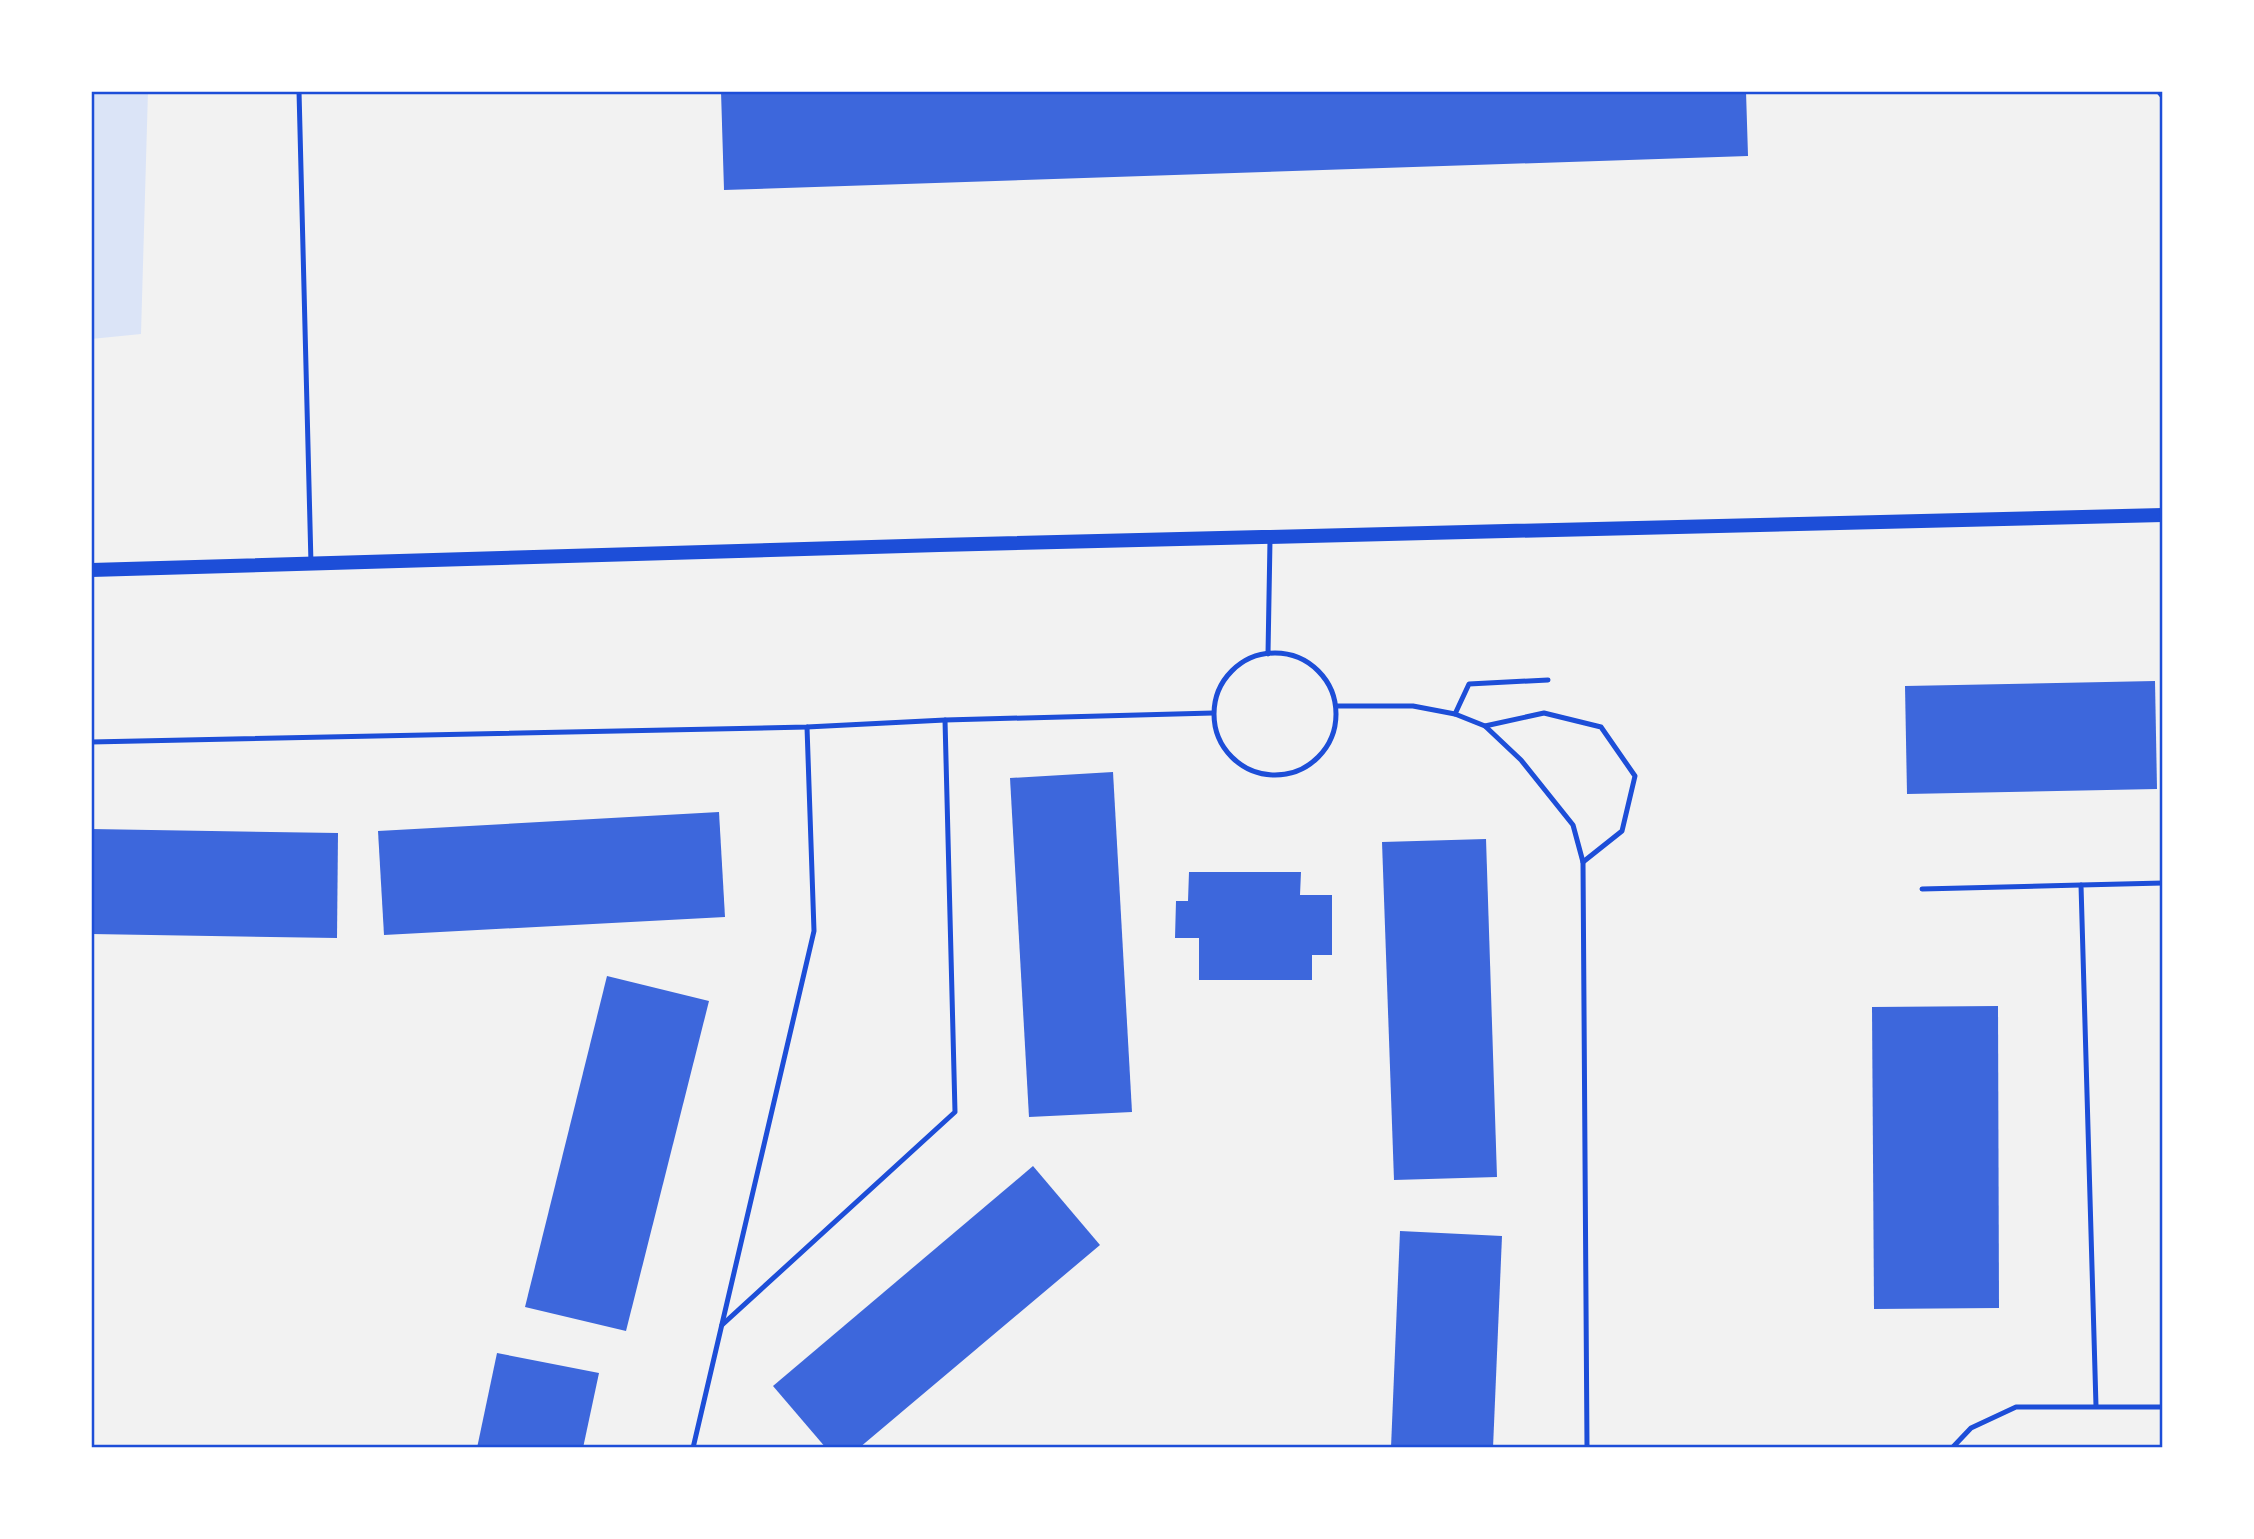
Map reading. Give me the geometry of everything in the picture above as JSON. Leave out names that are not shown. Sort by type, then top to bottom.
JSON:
[{"type":"main road","points":[[91,570],[2163,515]]},
{"type":"lane","points":[[299,91],[311,564]]},
{"type":"lane","points":[[2158,91],[2163,97]]},
{"type":"lane","points":[[1268,654],[1270,537]]},
{"type":"lane","points":[[1268,654],[1299,658],[1312,666],[1328,684],[1336,706],[1335,726],[1328,745],[1315,761],[1298,771],[1278,775],[1258,774],[1239,765],[1225,751],[1216,733],[1213,713],[1216,696],[1235,667],[1251,658],[1268,654]]},
{"type":"lane","points":[[1455,714],[1469,684],[1548,680]]},
{"type":"lane","points":[[1336,706],[1413,706],[1455,714],[1485,726],[1521,760],[1573,825],[1583,862],[1587,1448]]},
{"type":"lane","points":[[91,742],[807,727],[945,720],[1213,713]]},
{"type":"lane","points":[[1485,726],[1544,713],[1601,727],[1635,776],[1622,831],[1583,862]]},
{"type":"lane","points":[[722,1325],[955,1112],[945,720]]},
{"type":"lane","points":[[693,1448],[814,931],[807,727]]},
{"type":"lane","points":[[1922,889],[2163,883]]},
{"type":"lane","points":[[2081,885],[2096,1406]]},
{"type":"lane","points":[[1952,1448],[1971,1428],[2016,1406],[2163,1407]]},
{"type":"shaded area","points":[[91,91],[148,91],[141,334],[91,339]]},
{"type":"building","points":[[721,91],[1746,91],[1748,156],[724,190]]},
{"type":"building","points":[[2155,681],[2157,789],[1907,794],[1905,686]]},
{"type":"building","points":[[1113,772],[1132,1112],[1029,1117],[1010,778]]},
{"type":"building","points":[[719,812],[725,917],[384,935],[378,831]]},
{"type":"building","points":[[91,829],[338,833],[337,938],[91,934]]},
{"type":"building","points":[[1486,839],[1497,1177],[1394,1180],[1382,842]]},
{"type":"building","points":[[1189,872],[1301,872],[1300,895],[1332,895],[1332,955],[1312,955],[1312,980],[1199,980],[1199,938],[1175,938],[1176,901],[1188,901]]},
{"type":"building","points":[[607,976],[709,1001],[626,1331],[525,1307]]},
{"type":"building","points":[[1998,1006],[1999,1308],[1874,1309],[1872,1007]]},
{"type":"building","points":[[1033,1166],[1100,1245],[859,1448],[826,1448],[773,1386]]},
{"type":"building","points":[[1400,1231],[1502,1236],[1493,1448],[1391,1448]]},
{"type":"building","points":[[497,1353],[599,1373],[583,1448],[477,1448]]}]
